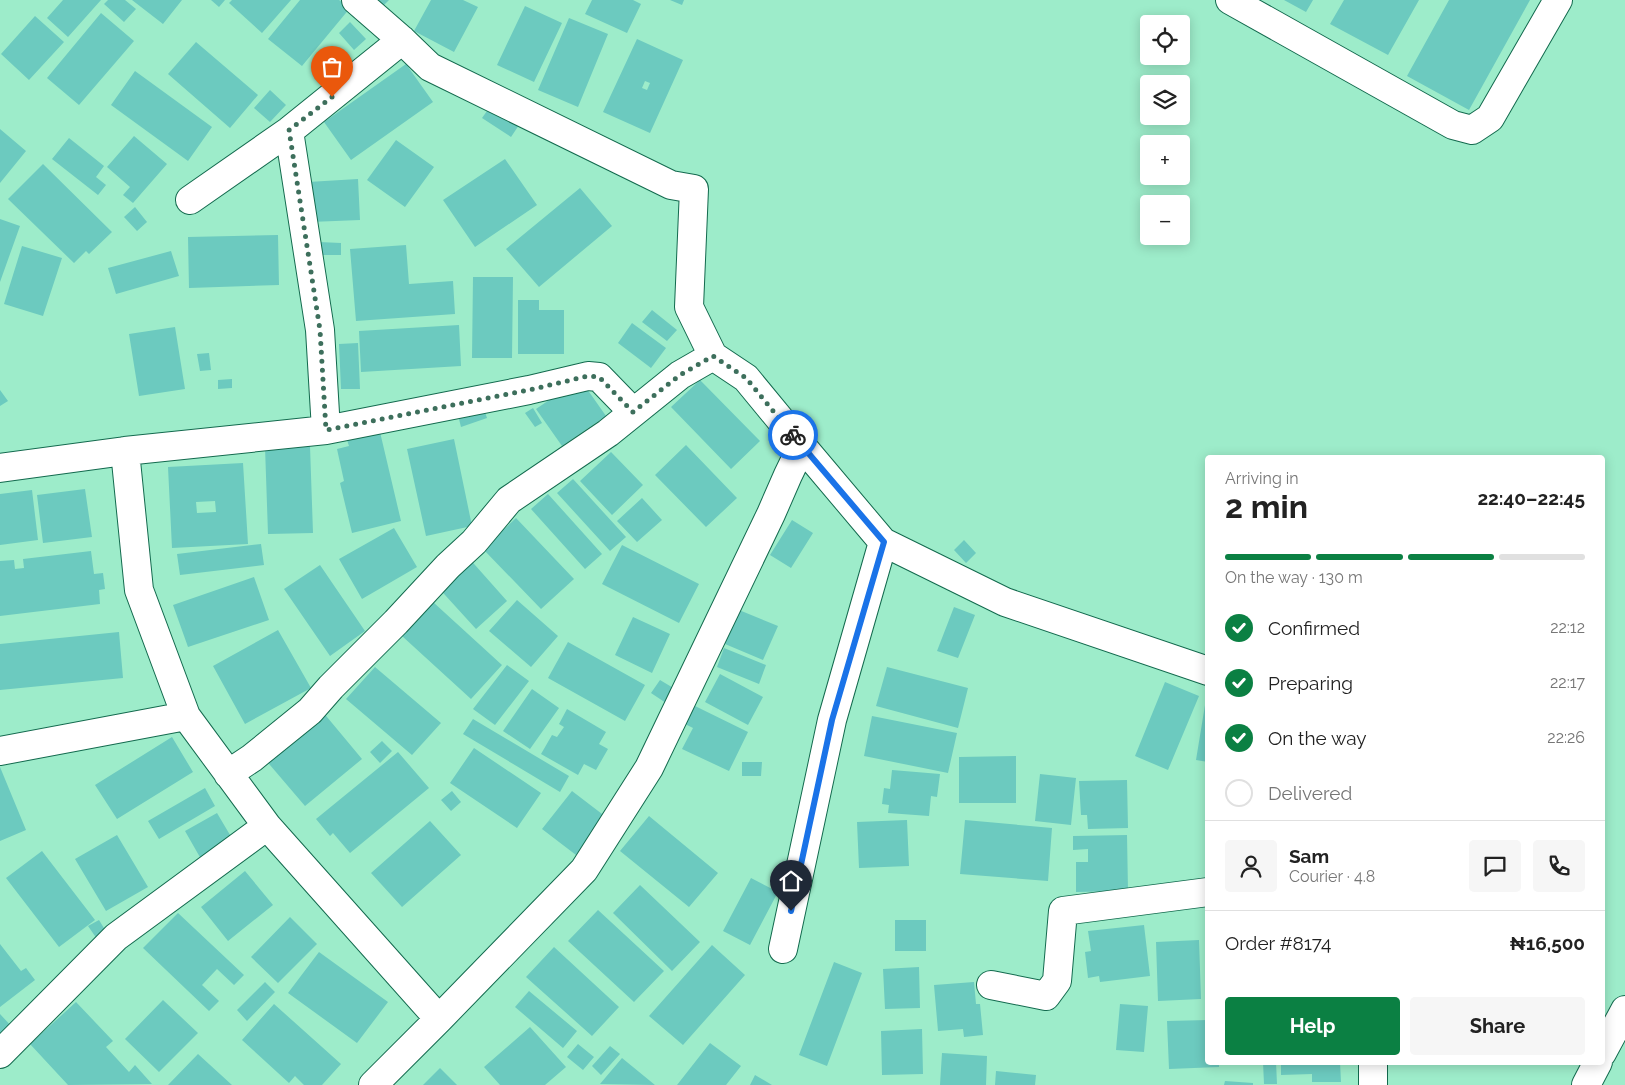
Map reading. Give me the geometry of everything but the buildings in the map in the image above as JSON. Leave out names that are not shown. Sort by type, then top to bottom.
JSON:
[{"type":"street","points":[[356,0],[430,67],[671,185],[694,189],[688,307],[713,356],[746,378],[884,542],[1005,602],[1205,670]]},
{"type":"street","points":[[1230,0],[1452,125],[1472,130],[1490,118],[1558,0]]},
{"type":"street","points":[[190,200],[289,130],[402,40]]},
{"type":"street","points":[[289,130],[320,330],[326,430]]},
{"type":"street","points":[[228,774],[252,758],[310,710],[448,566],[474,542],[509,500],[608,433],[680,375],[713,356]]},
{"type":"street","points":[[0,468],[124,451],[326,430],[529,390],[588,376],[599,377],[633,412]]},
{"type":"street","points":[[372,1085],[584,870],[649,768],[802,446]]},
{"type":"street","points":[[124,451],[139,590],[186,716],[267,826],[439,1019]]},
{"type":"street","points":[[783,949],[832,720],[884,542]]},
{"type":"street","points":[[0,751],[186,716]]},
{"type":"street","points":[[0,1054],[116,938],[267,826]]},
{"type":"street","points":[[991,985],[1046,996],[1057,980],[1063,911],[1205,892]]},
{"type":"street","points":[[1605,1047],[1625,1010]]},
{"type":"street","points":[[1373,1065],[1373,1085]]},
{"type":"street","points":[[1586,1085],[1596,1065]]},
{"type":"way so far","points":[[332,97],[289,130],[320,330],[326,430],[529,390],[588,376],[599,377],[633,412],[680,375],[713,356],[746,378],[793,435]]},
{"type":"route","points":[[791,911],[832,720],[884,542],[793,435]]}]
